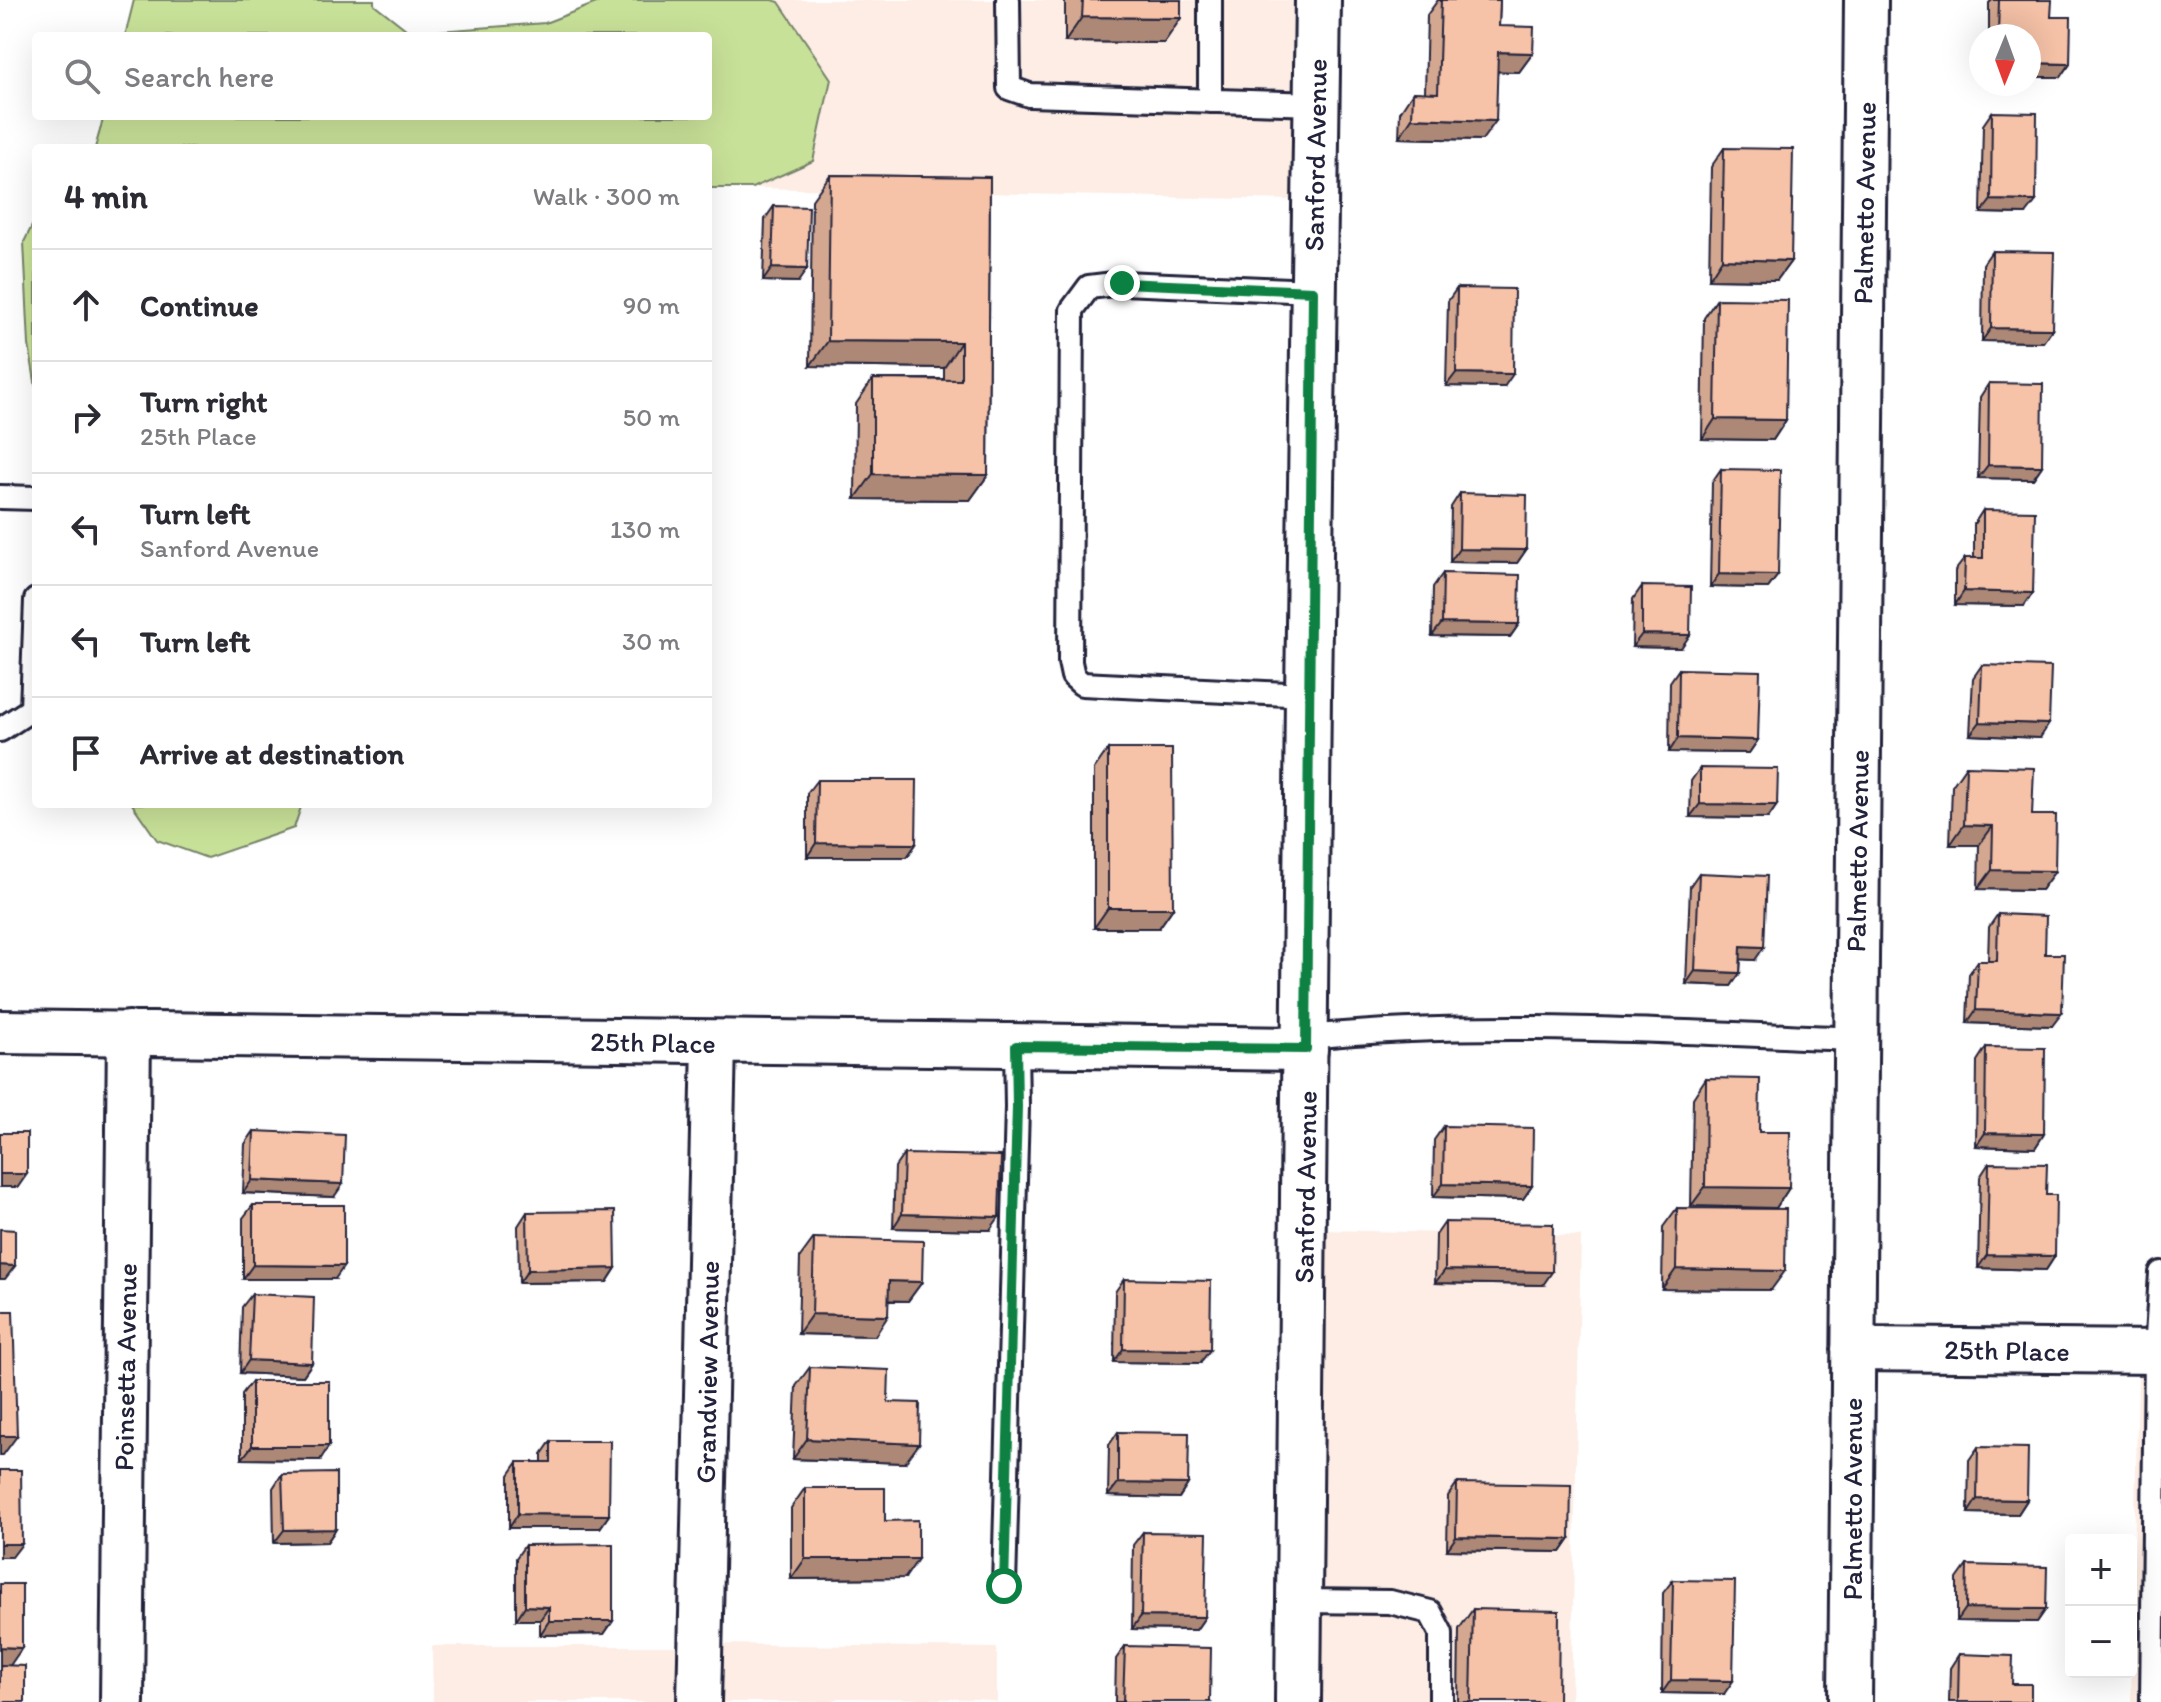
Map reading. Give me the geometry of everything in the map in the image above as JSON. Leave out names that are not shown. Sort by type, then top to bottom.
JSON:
[{"type":"main road","name":"Sanford Avenue","points":[[1298,1702],[1318,0]]},
{"type":"street","name":"Palmetto Avenue","points":[[1850,1702],[1866,0]]},
{"type":"street","name":"25th Place","points":[[0,1032],[1016,1046],[1306,1043]]},
{"type":"street","name":"Poinsetta Avenue","points":[[122,1702],[129,1033]]},
{"type":"street","name":"Grandview Avenue","points":[[699,1702],[714,1043]]},
{"type":"street","name":"25th Place","points":[[1853,1349],[2159,1352]]},
{"type":"lane","points":[[1008,0],[1009,88],[1029,95],[1316,104]]},
{"type":"lane","points":[[1210,0],[1210,101]]},
{"type":"lane","points":[[1308,695],[1082,684],[1073,676],[1070,662],[1072,310],[1089,287],[1122,283],[1313,291]]},
{"type":"lane","points":[[0,497],[32,498]]},
{"type":"lane","points":[[0,730],[32,709]]},
{"type":"lane","points":[[1306,1043],[1387,1029],[1521,1027],[1856,1039]]},
{"type":"lane","points":[[1004,1586],[1016,1046]]},
{"type":"lane","points":[[2152,1702],[2161,1273]]},
{"type":"lane","points":[[1300,1601],[1390,1602],[1430,1612],[1441,1633],[1441,1702]]},
{"type":"shaded area","points":[[773,0],[1298,0],[1295,200],[752,188],[813,161],[831,80],[779,2]]},
{"type":"shaded area","points":[[1324,1230],[1581,1236],[1571,1702],[1318,1702]]},
{"type":"shaded area","points":[[2138,1374],[2161,1374],[2161,1702],[2131,1702],[2132,1678],[2137,1678],[2137,1534],[2135,1534]]},
{"type":"shaded area","points":[[717,1644],[997,1648],[997,1702],[979,1699],[839,1698],[828,1702],[716,1702]]},
{"type":"shaded area","points":[[432,1646],[681,1646],[679,1702],[433,1702]]},
{"type":"green space","points":[[134,0],[374,0],[374,4],[410,32],[126,32]]},
{"type":"green space","points":[[604,0],[779,2],[831,79],[813,161],[752,188],[712,188],[712,144],[96,144],[103,120],[712,120],[712,32],[424,32],[545,23]]},
{"type":"green space","points":[[32,226],[32,363],[29,345],[24,242]]},
{"type":"green space","points":[[135,808],[301,808],[294,828],[207,858],[157,840]]},
{"type":"building","points":[[1083,0],[1181,0],[1181,18],[1082,17]]},
{"type":"building","points":[[1441,0],[1500,0],[1499,26],[1534,27],[1533,53],[1498,52],[1496,121],[1412,118],[1413,92],[1438,93]]},
{"type":"building","points":[[1999,0],[2052,0],[2051,17],[2071,17],[2070,64],[2041,63],[2041,24],[1998,24]]},
{"type":"building","points":[[1992,112],[2037,113],[2036,201],[1991,200]]},
{"type":"building","points":[[1724,148],[1793,149],[1791,261],[1722,259]]},
{"type":"building","points":[[830,175],[990,177],[988,475],[873,474],[873,379],[961,380],[961,342],[828,341]]},
{"type":"building","points":[[774,206],[809,207],[807,269],[772,268]]},
{"type":"building","points":[[1992,251],[2054,252],[2052,329],[1991,328]]},
{"type":"building","points":[[1457,288],[1514,289],[1513,374],[1456,373]]},
{"type":"building","points":[[1717,299],[1788,300],[1786,420],[1715,419]]},
{"type":"building","points":[[1989,383],[2043,384],[2042,466],[1988,465]]},
{"type":"building","points":[[1721,469],[1780,470],[1778,575],[1719,574]]},
{"type":"building","points":[[1460,493],[1527,495],[1526,550],[1459,549]]},
{"type":"building","points":[[1983,510],[2035,511],[2033,593],[1964,591],[1965,558],[1983,558]]},
{"type":"building","points":[[1443,573],[1520,575],[1519,624],[1442,623]]},
{"type":"building","points":[[1642,586],[1691,587],[1690,635],[1642,634]]},
{"type":"building","points":[[1982,665],[2051,667],[2049,724],[1980,722]]},
{"type":"building","points":[[1679,669],[1760,671],[1758,740],[1678,738]]},
{"type":"building","points":[[1108,749],[1172,749],[1173,908],[1108,908]]},
{"type":"building","points":[[1966,766],[2034,768],[2032,815],[2056,815],[2055,871],[1992,870],[1993,826],[1964,825]]},
{"type":"building","points":[[1700,768],[1778,769],[1777,805],[1700,804]]},
{"type":"building","points":[[817,780],[917,780],[916,844],[816,843]]},
{"type":"building","points":[[1699,873],[1767,876],[1764,947],[1741,946],[1740,973],[1695,971]]},
{"type":"building","points":[[1998,914],[2046,916],[2045,954],[2064,954],[2062,1013],[1976,1010],[1978,961],[1997,961]]},
{"type":"building","points":[[1986,1047],[2045,1048],[2044,1134],[1985,1133]]},
{"type":"building","points":[[1706,1078],[1760,1079],[1759,1132],[1790,1132],[1789,1188],[1705,1187]]},
{"type":"building","points":[[1444,1126],[1533,1128],[1532,1186],[1443,1184]]},
{"type":"building","points":[[254,1131],[345,1135],[343,1184],[252,1180]]},
{"type":"building","points":[[0,1133],[27,1133],[27,1174],[0,1174]]},
{"type":"building","points":[[904,1154],[1001,1156],[999,1217],[902,1214]]},
{"type":"building","points":[[1989,1163],[2047,1164],[2046,1195],[2056,1195],[2055,1256],[1987,1255]]},
{"type":"building","points":[[253,1205],[344,1205],[344,1266],[253,1265]]},
{"type":"building","points":[[1677,1208],[1786,1209],[1785,1271],[1676,1269]]},
{"type":"building","points":[[615,1211],[616,1268],[528,1270],[527,1212]]},
{"type":"building","points":[[1445,1222],[1553,1224],[1552,1272],[1445,1270]]},
{"type":"building","points":[[0,1229],[15,1230],[15,1266],[0,1265]]},
{"type":"building","points":[[814,1238],[923,1241],[922,1282],[889,1281],[888,1316],[812,1314]]},
{"type":"building","points":[[1124,1279],[1211,1281],[1210,1350],[1123,1349]]},
{"type":"building","points":[[252,1294],[314,1297],[312,1363],[249,1360]]},
{"type":"building","points":[[0,1311],[13,1311],[17,1436],[0,1436]]},
{"type":"building","points":[[810,1367],[889,1370],[888,1402],[920,1403],[919,1444],[807,1439]]},
{"type":"building","points":[[252,1381],[329,1381],[329,1446],[252,1446]]},
{"type":"building","points":[[1118,1432],[1189,1433],[1188,1484],[1118,1483]]},
{"type":"building","points":[[551,1441],[610,1441],[609,1515],[518,1514],[518,1462],[551,1462]]},
{"type":"building","points":[[1978,1447],[2028,1448],[2027,1500],[1977,1499]]},
{"type":"building","points":[[0,1470],[21,1470],[22,1544],[0,1544]]},
{"type":"building","points":[[336,1473],[336,1529],[284,1530],[282,1474]]},
{"type":"building","points":[[1457,1483],[1571,1485],[1570,1539],[1456,1537]]},
{"type":"building","points":[[805,1488],[885,1488],[885,1521],[918,1520],[918,1559],[805,1559]]},
{"type":"building","points":[[1143,1532],[1207,1533],[1205,1617],[1141,1616]]},
{"type":"building","points":[[613,1544],[613,1621],[549,1621],[549,1607],[525,1606],[525,1545]]},
{"type":"building","points":[[1967,1565],[2047,1567],[2046,1609],[1966,1608]]},
{"type":"building","points":[[1673,1580],[1735,1581],[1733,1681],[1671,1680]]},
{"type":"building","points":[[0,1584],[22,1584],[22,1648],[0,1647]]},
{"type":"building","points":[[1473,1609],[1559,1611],[1558,1702],[1471,1702]]},
{"type":"building","points":[[1125,1646],[1211,1648],[1210,1702],[1123,1702]]},
{"type":"building","points":[[1959,1654],[2013,1656],[2012,1684],[2031,1684],[2031,1702],[1958,1702]]},
{"type":"building","points":[[0,1665],[25,1666],[25,1702],[0,1702]]},
{"type":"route","points":[[1004,1586],[1016,1046],[1306,1049],[1313,291],[1122,283]]}]
